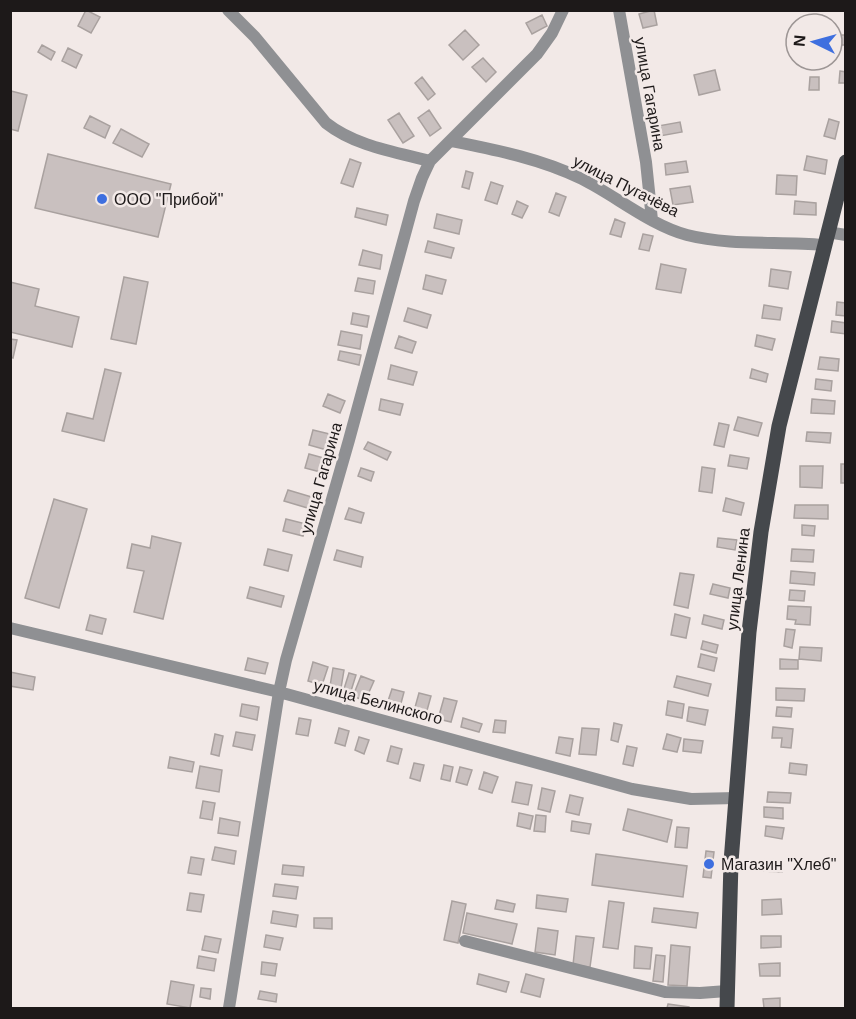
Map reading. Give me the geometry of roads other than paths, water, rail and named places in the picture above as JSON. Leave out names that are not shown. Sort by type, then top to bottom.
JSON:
[{"type":"main road","name":"улица Ленина","points":[[727,1008],[731,862],[749,632],[761,531],[779,426],[846,162]]},
{"type":"street","points":[[228,10],[255,37],[326,123],[336,131],[367,144],[430,161]]},
{"type":"street","name":"улица Гагарина","points":[[229,1008],[286,660],[414,201],[430,161],[537,54],[552,33],[563,10]]},
{"type":"street","name":"улица Гагарина","points":[[619,10],[646,162],[652,220]]},
{"type":"street","name":"улица Пугачёва","points":[[451,141],[505,152],[582,178],[652,220],[686,235],[734,241],[787,242],[846,235]]},
{"type":"street","name":"улица Белинского","points":[[10,628],[279,692],[632,789],[691,799],[737,798]]},
{"type":"street","points":[[465,940],[664,992],[727,991]]},
{"type":"place","name":"ООО \"Прибой\"","points":[[102,199]]},
{"type":"place","name":"Магазин \"Хлеб\"","points":[[709,864]]}]
